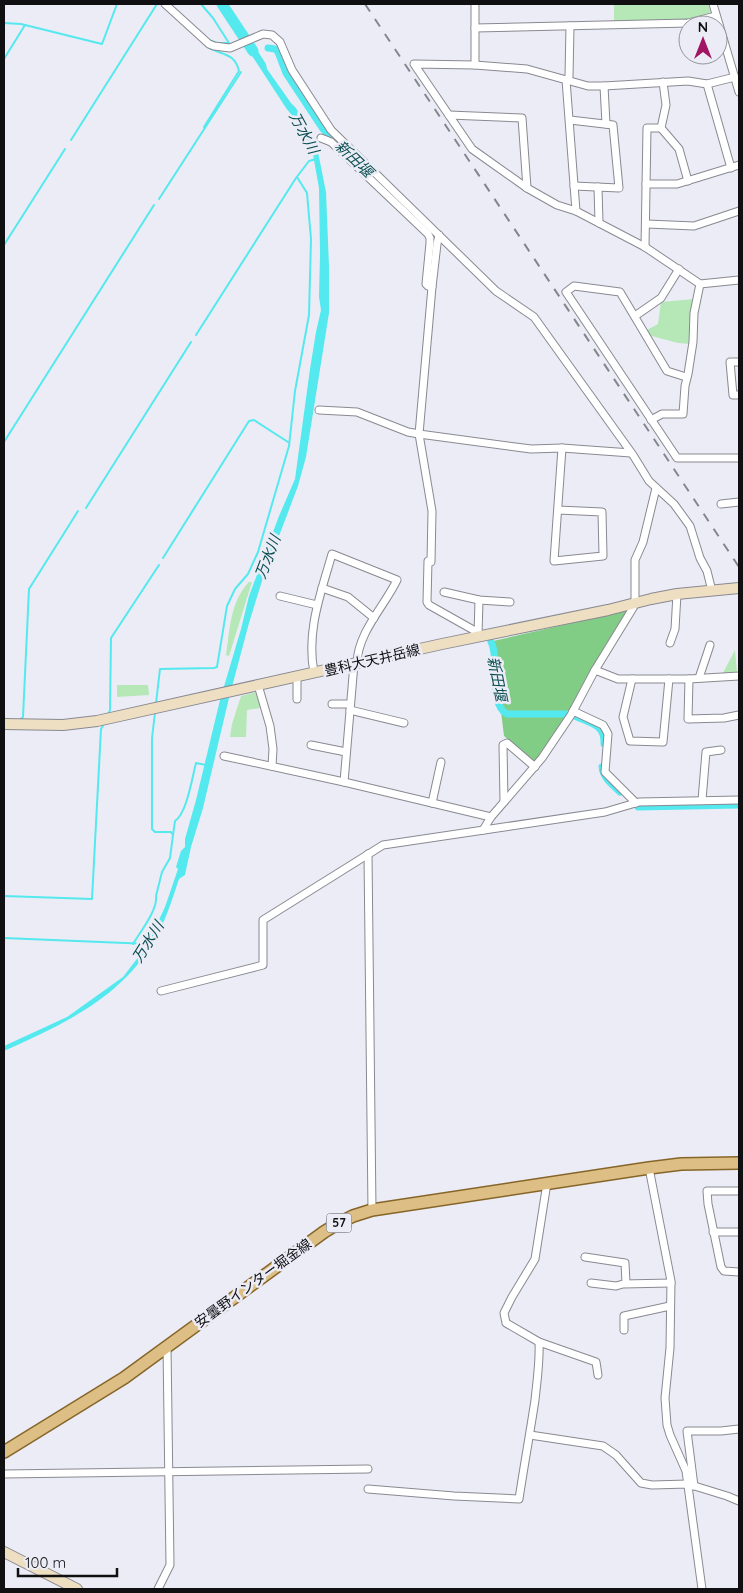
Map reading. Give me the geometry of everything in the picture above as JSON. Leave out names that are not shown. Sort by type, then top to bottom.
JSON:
[{"type":"main road","name":"豊科大天井岳線","points":[[4,724],[80,724],[355,664],[477,634],[677,594],[739,588]]},
{"type":"main road","name":"安曇野インター堀金線","points":[[4,1452],[124,1378],[324,1232],[354,1216],[372,1210],[650,1168],[681,1164],[739,1163]]},
{"type":"main road","points":[[4,1552],[77,1589]]},
{"type":"street","points":[[165,4],[209,44],[214,46],[230,48],[264,34],[272,35],[280,42],[292,70],[331,130],[496,291],[534,317],[656,488],[674,504],[690,526],[700,558],[707,571],[712,591]]},
{"type":"street","points":[[475,4],[475,65]]},
{"type":"street","points":[[475,28],[678,23]]},
{"type":"street","points":[[570,26],[569,77],[566,80],[576,211]]},
{"type":"street","points":[[728,57],[739,92]]},
{"type":"street","points":[[734,77],[707,84],[688,81],[588,86],[526,69],[475,65],[414,64],[472,149],[527,188],[557,205],[576,211],[645,247],[700,284],[739,280]]},
{"type":"street","points":[[661,128],[666,105],[663,82]]},
{"type":"street","points":[[707,84],[731,168]]},
{"type":"street","points":[[604,86],[606,124]]},
{"type":"street","points":[[449,115],[522,118],[527,188]]},
{"type":"street","points":[[570,120],[613,125],[619,188],[574,186]]},
{"type":"street","points":[[645,247],[647,224],[647,128],[661,128],[679,149],[688,181]]},
{"type":"street","points":[[321,138],[331,142],[428,234],[433,244],[432,287],[420,434],[432,511],[431,562],[428,561],[427,602],[477,634],[479,600]]},
{"type":"street","points":[[646,184],[668,184],[688,181],[739,165]]},
{"type":"street","points":[[598,188],[599,223]]},
{"type":"street","points":[[647,224],[694,226],[739,211]]},
{"type":"street","points":[[433,244],[440,235]]},
{"type":"street","points":[[634,316],[661,298],[679,269]]},
{"type":"street","points":[[651,420],[662,414],[683,414],[686,377],[692,350],[694,313],[700,284]]},
{"type":"street","points":[[686,377],[667,370],[620,292],[574,286],[566,292],[677,458],[739,458]]},
{"type":"street","points":[[739,362],[730,362],[733,395],[739,395]]},
{"type":"street","points":[[319,410],[357,412],[400,429],[420,434],[531,449],[562,448],[631,453]]},
{"type":"street","points":[[558,510],[602,512],[602,556],[554,561],[562,448]]},
{"type":"street","points":[[483,830],[491,817],[536,767],[573,712],[595,670],[635,603],[635,560],[643,542],[656,488]]},
{"type":"street","points":[[721,504],[739,502]]},
{"type":"street","points":[[314,673],[312,657],[313,622],[332,554],[397,580],[368,628],[357,654],[350,708],[344,782]]},
{"type":"street","points":[[322,588],[348,597],[374,618]]},
{"type":"street","points":[[444,592],[479,600],[510,602]]},
{"type":"street","points":[[670,643],[675,628],[677,594]]},
{"type":"street","points":[[280,596],[317,605]]},
{"type":"street","points":[[699,678],[710,645]]},
{"type":"street","points":[[595,670],[618,679],[689,679],[739,676]]},
{"type":"street","points":[[296,699],[297,676]]},
{"type":"street","points":[[632,679],[623,718],[630,741],[663,742],[669,679]]},
{"type":"street","points":[[689,679],[688,719],[724,718],[739,714]]},
{"type":"street","points":[[258,685],[270,726],[273,749],[272,766]]},
{"type":"street","points":[[332,704],[404,723]]},
{"type":"street","points":[[573,712],[603,726],[608,734],[606,772],[636,802]]},
{"type":"street","points":[[504,802],[503,745],[507,743],[536,767]]},
{"type":"street","points":[[311,745],[346,752]]},
{"type":"street","points":[[702,800],[706,752],[721,750]]},
{"type":"street","points":[[224,756],[491,817]]},
{"type":"street","points":[[432,803],[441,762]]},
{"type":"street","points":[[161,990],[263,965],[263,920],[383,845],[605,812],[636,802],[739,800]]},
{"type":"street","points":[[368,854],[372,1210]]},
{"type":"street","points":[[650,1168],[671,1283],[670,1348],[665,1398],[667,1425],[691,1485]]},
{"type":"street","points":[[547,1183],[535,1259],[504,1313],[506,1323],[539,1342],[596,1362],[598,1375]]},
{"type":"street","points":[[739,1191],[707,1191],[713,1232],[721,1267],[724,1272],[739,1272]]},
{"type":"street","points":[[713,1232],[739,1232]]},
{"type":"street","points":[[585,1257],[625,1263],[626,1284]]},
{"type":"street","points":[[591,1283],[616,1286],[671,1283]]},
{"type":"street","points":[[624,1330],[624,1316],[670,1306]]},
{"type":"street","points":[[368,1489],[519,1499],[540,1359],[539,1342]]},
{"type":"street","points":[[158,1589],[170,1565],[167,1346]]},
{"type":"street","points":[[702,1589],[686,1435],[687,1431],[739,1429]]},
{"type":"street","points":[[530,1435],[603,1446],[616,1455],[641,1482],[652,1485],[691,1485],[739,1501]]},
{"type":"street","points":[[670,1435],[686,1435]]},
{"type":"street","points":[[4,1474],[368,1470]]},
{"type":"green space","points":[[614,4],[708,4],[711,14],[678,15],[678,20],[614,21]]},
{"type":"green space","points":[[694,299],[690,321],[690,344],[678,343],[648,335],[647,330],[658,324],[661,302]]},
{"type":"green space","points":[[249,582],[252,582],[229,656],[226,655],[234,607]]},
{"type":"green space","points":[[630,610],[536,763],[504,736],[493,641]]},
{"type":"green space","points":[[735,650],[737,673],[723,673]]},
{"type":"green space","points":[[117,685],[148,685],[149,695],[117,697]]},
{"type":"green space","points":[[257,692],[260,708],[247,710],[246,737],[230,737],[241,696]]},
{"type":"water","points":[[252,42],[266,64],[267,69],[296,108],[317,147],[326,192],[329,313],[306,457],[298,486],[262,581],[249,623],[185,875],[179,879],[159,932],[130,974],[112,990],[72,1018],[4,1051],[4,1046],[67,1017],[123,977],[146,947],[165,907],[178,869],[176,867],[181,851],[185,847],[185,839],[220,700],[249,596],[295,479],[310,369],[321,310],[319,297],[319,188],[312,149],[299,124],[286,108],[245,45]]},
{"type":"waterway","points":[[4,23],[21,24],[102,44],[117,4]]},
{"type":"waterway","points":[[71,140],[157,4]]},
{"type":"waterway","points":[[201,4],[213,18],[229,43],[217,43],[209,40]]},
{"type":"waterway","name":"万水川","points":[[222,4],[253,51]]},
{"type":"waterway","points":[[4,59],[25,25]]},
{"type":"waterway","points":[[205,45],[229,56],[237,64],[239,71],[205,128]]},
{"type":"waterway","name":"新田堰","points":[[268,48],[275,49],[278,52],[286,73],[323,129],[357,162]]},
{"type":"waterway","points":[[159,199],[241,72]]},
{"type":"waterway","points":[[4,245],[65,149]]},
{"type":"waterway","points":[[196,335],[296,178],[309,161],[316,159]]},
{"type":"waterway","points":[[156,703],[160,669],[217,667],[227,606],[235,589],[248,574],[258,552],[289,446],[295,391],[309,315],[311,239],[307,193],[297,177]]},
{"type":"waterway","points":[[4,442],[154,205]]},
{"type":"waterway","points":[[86,508],[191,342]]},
{"type":"waterway","points":[[163,558],[249,421],[254,420],[288,442]]},
{"type":"waterway","points":[[20,720],[23,717],[29,589],[78,511]]},
{"type":"waterway","points":[[108,715],[110,710],[111,638],[159,565]]},
{"type":"waterway","name":"新田堰","points":[[491,642],[495,658],[496,691],[501,709],[507,714],[567,714]]},
{"type":"waterway","points":[[133,944],[154,908],[162,872],[170,858],[173,835],[171,832],[155,832],[152,829],[152,738],[155,713]]},
{"type":"waterway","name":"新田堰","points":[[575,716],[599,728],[604,737],[604,744]]},
{"type":"waterway","points":[[4,896],[92,899],[101,729],[104,724]]},
{"type":"waterway","points":[[173,835],[175,821],[183,811],[186,803],[196,763],[206,765]]},
{"type":"waterway","name":"新田堰","points":[[602,767],[606,778],[620,792]]},
{"type":"waterway","name":"新田堰","points":[[638,807],[739,805]]},
{"type":"waterway","points":[[4,938],[149,944]]},
{"type":"railway","points":[[365,4],[739,567]]}]
